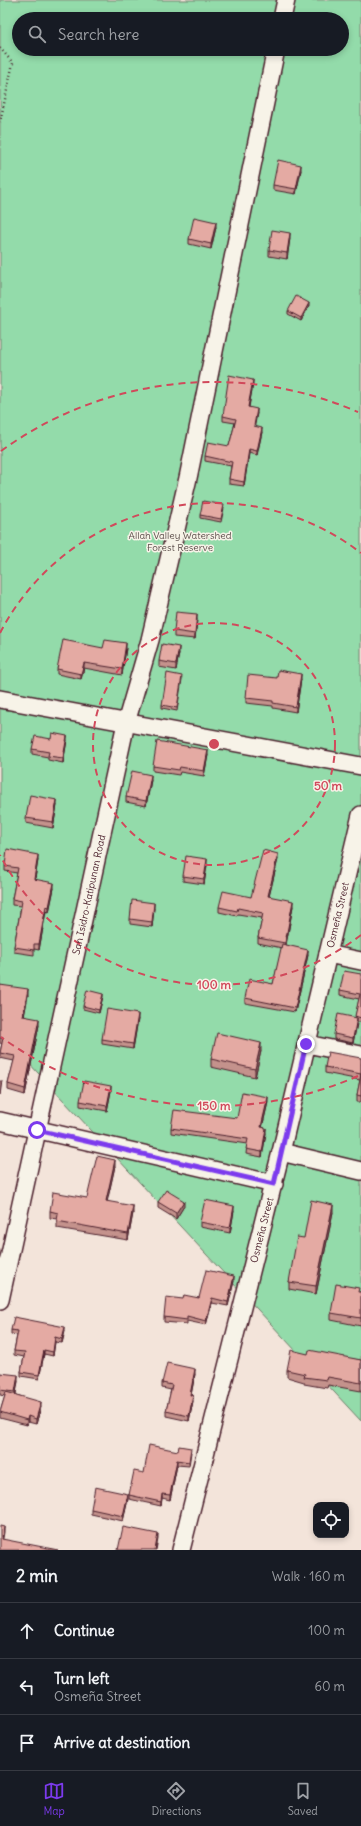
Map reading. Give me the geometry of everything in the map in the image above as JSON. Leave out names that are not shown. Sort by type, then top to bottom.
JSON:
[{"type":"street","points":[[283,12],[286,0]]},
{"type":"street","name":"San Isidro-Katipunan Road","points":[[0,1300],[126,722],[150,640],[188,478],[275,56]]},
{"type":"street","points":[[0,699],[361,766]]},
{"type":"street","name":"Osmeña Street","points":[[182,1550],[274,1184],[361,815]]},
{"type":"street","points":[[328,954],[361,961]]},
{"type":"street","points":[[306,1044],[361,1055]]},
{"type":"street","points":[[0,1122],[274,1184]]},
{"type":"street","points":[[281,1152],[361,1172]]},
{"type":"path","points":[[0,48],[13,63],[0,122]]},
{"type":"green space","name":"Allah Valley Watershed Forest Reserve","points":[[0,0],[361,0],[361,1421],[0,1032]]},
{"type":"building","points":[[278,160],[301,165],[296,189],[273,185]]},
{"type":"building","points":[[194,217],[216,222],[211,244],[189,239]]},
{"type":"building","points":[[272,230],[290,233],[287,253],[269,250]]},
{"type":"building","points":[[296,296],[309,303],[301,318],[288,311]]},
{"type":"building","points":[[229,375],[253,380],[248,407],[257,409],[254,426],[262,428],[257,451],[249,449],[244,482],[229,479],[232,462],[205,456],[208,442],[229,446],[236,419],[223,416]]},
{"type":"building","points":[[203,501],[224,505],[221,519],[200,515]]},
{"type":"building","points":[[176,612],[197,614],[195,634],[174,631]]},
{"type":"building","points":[[63,640],[103,648],[105,640],[126,643],[122,669],[84,663],[81,674],[57,669]]},
{"type":"building","points":[[162,644],[179,647],[176,664],[159,661]]},
{"type":"building","points":[[278,670],[301,674],[296,707],[273,703],[273,701],[246,698],[248,675],[277,678]]},
{"type":"building","points":[[167,673],[182,676],[177,708],[162,705]]},
{"type":"building","points":[[52,733],[67,736],[63,758],[48,756],[49,752],[32,749],[35,736],[51,739]]},
{"type":"building","points":[[157,741],[208,750],[204,771],[180,767],[179,770],[153,766]]},
{"type":"building","points":[[132,771],[151,775],[146,801],[126,797]]},
{"type":"building","points":[[30,795],[57,800],[53,822],[26,818]]},
{"type":"building","points":[[7,849],[38,855],[34,879],[54,883],[49,907],[46,906],[39,944],[34,944],[34,950],[14,947],[22,901],[12,899],[18,868],[5,866]]},
{"type":"building","points":[[263,850],[278,854],[268,896],[293,901],[285,943],[258,938],[263,913],[238,908],[237,911],[219,907],[223,891],[251,897]]},
{"type":"building","points":[[186,856],[207,859],[204,879],[183,876]]},
{"type":"building","points":[[132,900],[154,903],[152,922],[130,919]]},
{"type":"building","points":[[282,944],[308,950],[295,1008],[245,998],[249,979],[273,984]]},
{"type":"building","points":[[344,971],[361,974],[361,1018],[355,1016],[360,994],[340,990]]},
{"type":"building","points":[[0,985],[28,989],[23,1016],[39,1019],[25,1089],[8,1084],[15,1056],[0,1053],[3,1038],[0,1038]]},
{"type":"building","points":[[87,990],[103,994],[99,1010],[83,1006]]},
{"type":"building","points":[[107,1009],[138,1014],[133,1044],[102,1039]]},
{"type":"building","points":[[338,1014],[357,1018],[353,1038],[334,1034]]},
{"type":"building","points":[[217,1033],[261,1043],[255,1069],[211,1059]]},
{"type":"building","points":[[328,1052],[361,1058],[361,1074],[325,1067]]},
{"type":"building","points":[[361,1074],[361,1096],[357,1095]]},
{"type":"building","points":[[0,1081],[2,1081],[0,1095]]},
{"type":"building","points":[[84,1081],[111,1086],[107,1106],[80,1101]]},
{"type":"building","points":[[242,1092],[268,1097],[261,1127],[266,1128],[262,1152],[246,1149],[248,1139],[171,1128],[174,1110],[237,1118]]},
{"type":"building","points":[[97,1156],[115,1160],[106,1201],[133,1206],[128,1234],[57,1221],[58,1213],[50,1211],[53,1192],[87,1198]]},
{"type":"building","points":[[166,1190],[184,1201],[176,1213],[158,1202]]},
{"type":"building","points":[[205,1200],[234,1206],[230,1228],[200,1222]]},
{"type":"building","points":[[311,1200],[333,1205],[316,1286],[289,1282],[297,1237],[304,1238]]},
{"type":"building","points":[[206,1270],[234,1276],[228,1302],[212,1298],[206,1321],[187,1316],[187,1320],[164,1317],[166,1297],[183,1299],[184,1295],[199,1298]]},
{"type":"building","points":[[336,1284],[359,1288],[358,1292],[361,1292],[361,1318],[331,1313]]},
{"type":"building","points":[[14,1317],[65,1327],[62,1339],[55,1337],[53,1352],[44,1350],[39,1375],[21,1372],[25,1352],[14,1351],[18,1331],[11,1330]]},
{"type":"building","points":[[291,1350],[308,1354],[309,1350],[361,1360],[361,1383],[328,1377],[327,1380],[304,1377],[305,1374],[287,1370]]},
{"type":"building","points":[[167,1363],[195,1369],[190,1395],[193,1395],[189,1416],[166,1411],[172,1385],[162,1383]]},
{"type":"building","points":[[0,1373],[18,1375],[15,1392],[0,1390]]},
{"type":"building","points":[[6,1392],[41,1402],[36,1419],[28,1416],[27,1420],[0,1412]]},
{"type":"building","points":[[149,1445],[178,1451],[179,1446],[191,1448],[189,1462],[177,1460],[170,1495],[162,1494],[161,1502],[129,1495],[134,1471],[144,1473]]},
{"type":"building","points":[[95,1487],[128,1494],[123,1516],[91,1509]]},
{"type":"building","points":[[0,1526],[4,1527],[2,1539],[58,1550],[0,1550]]},
{"type":"building","points":[[123,1527],[158,1534],[155,1550],[118,1550]]},
{"type":"route","points":[[37,1130],[274,1184],[306,1044]]}]
